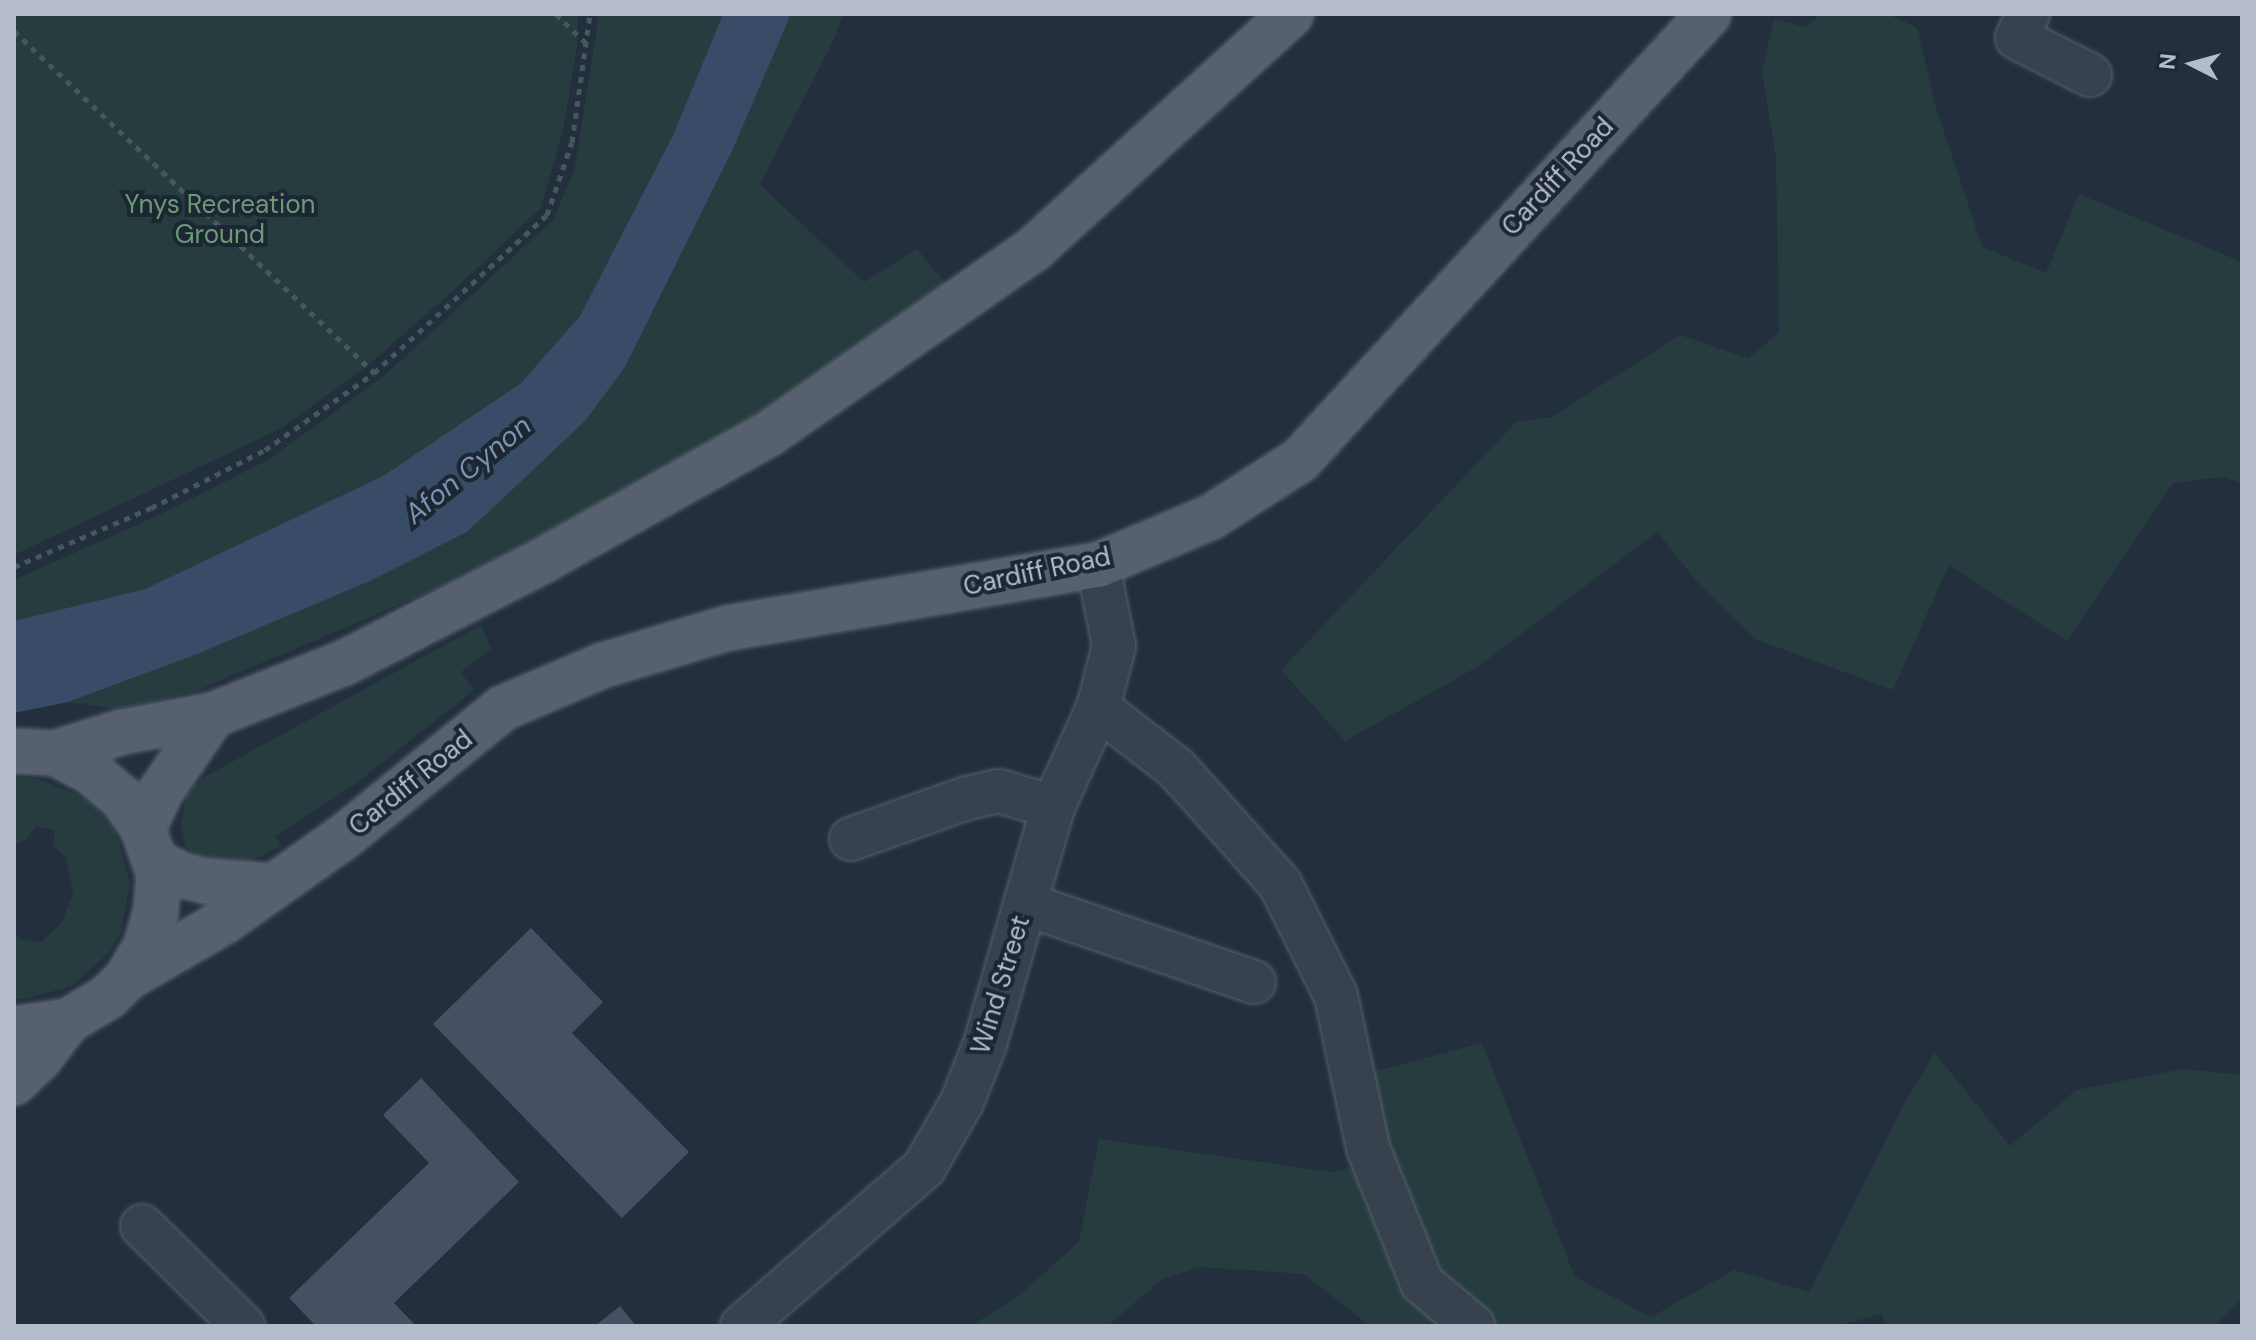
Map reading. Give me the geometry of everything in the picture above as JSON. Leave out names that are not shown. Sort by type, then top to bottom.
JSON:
[{"type":"main road","points":[[26,750],[213,715],[344,663],[544,560],[770,433],[1035,248],[1291,14]]},
{"type":"main road","name":"Cardiff Road","points":[[127,978],[225,921],[345,836],[503,708],[604,665],[728,628],[1098,565],[1211,517],[1300,460],[1709,14]]},
{"type":"main road","points":[[150,846],[161,791],[213,715]]},
{"type":"main road","points":[[14,1083],[39,1059],[68,1021],[108,997],[127,978],[146,946],[156,911],[159,874],[150,846],[121,797],[91,772],[26,750]]},
{"type":"main road","points":[[150,846],[181,875],[205,881],[271,886]]},
{"type":"main road","points":[[14,1029],[68,1021]]},
{"type":"street","points":[[2028,14],[2017,38],[2090,75]]},
{"type":"street","name":"Wind Street","points":[[742,1326],[924,1168],[962,1102],[985,1044],[1053,807],[1098,708],[1114,646],[1098,565]]},
{"type":"street","points":[[1098,708],[1176,768],[1280,884],[1336,996],[1368,1148],[1422,1283],[1473,1326]]},
{"type":"street","points":[[851,839],[967,798],[999,791],[1053,807]]},
{"type":"street","points":[[1025,904],[1254,982]]},
{"type":"street","points":[[142,1226],[232,1322]]},
{"type":"path","points":[[556,14],[588,45]]},
{"type":"path","points":[[14,567],[151,508],[265,450],[374,373],[547,215],[572,142],[590,14]]},
{"type":"path","points":[[14,31],[374,373]]},
{"type":"green space","name":"Ynys Recreation Ground","points":[[14,14],[578,14],[577,46],[563,130],[541,208],[372,362],[282,428],[14,555]]},
{"type":"green space","points":[[599,14],[723,14],[674,133],[580,316],[521,383],[383,476],[145,589],[14,621],[14,580],[163,513],[268,460],[384,376],[554,219],[575,167]]},
{"type":"green space","points":[[791,14],[843,14],[836,35],[760,185],[864,282],[917,249],[949,288],[671,470],[450,583],[194,692],[117,709],[68,702],[195,655],[370,581],[467,532],[625,367],[733,149]]},
{"type":"green space","points":[[1821,14],[1888,14],[1917,28],[1936,107],[1982,247],[2046,273],[2079,194],[2242,262],[2242,483],[2223,477],[2173,483],[2067,641],[1949,565],[1893,690],[1755,639],[1699,584],[1657,532],[1477,667],[1345,741],[1281,670],[1516,422],[1552,417],[1680,335],[1748,358],[1779,333],[1776,158],[1762,72],[1774,19],[1805,27]]},
{"type":"green space","points":[[481,625],[491,649],[461,672],[474,690],[354,785],[275,836],[282,846],[246,863],[199,860],[185,845],[181,822],[187,795],[201,779]]},
{"type":"green space","points":[[14,777],[39,779],[85,798],[103,815],[117,835],[130,883],[121,932],[109,953],[72,986],[25,999],[14,999],[14,934],[23,940],[41,942],[62,922],[73,893],[65,857],[53,845],[55,830],[36,826],[27,839],[14,845]]},
{"type":"green space","points":[[1482,1043],[1575,1277],[1651,1317],[1734,1270],[1809,1292],[1904,1104],[1935,1053],[2010,1146],[2076,1090],[2183,1069],[2242,1075],[2242,1299],[2214,1326],[1887,1326],[1881,1314],[1836,1326],[1370,1326],[1304,1274],[1202,1267],[1164,1278],[1107,1326],[970,1326],[1015,1299],[1079,1242],[1099,1139],[1331,1172],[1383,1161],[1372,1072]]},
{"type":"water","name":"Afon Cynon","points":[[723,14],[791,14],[733,149],[625,367],[585,421],[467,532],[370,581],[195,655],[68,702],[14,713],[14,621],[145,589],[383,476],[521,383],[580,316],[674,133]]},
{"type":"building","points":[[531,928],[603,1002],[572,1033],[689,1152],[622,1218],[433,1024]]},
{"type":"building","points":[[421,1078],[519,1182],[394,1303],[416,1326],[316,1326],[289,1298],[429,1163],[383,1115]]},
{"type":"building","points":[[620,1306],[636,1326],[595,1326]]}]
